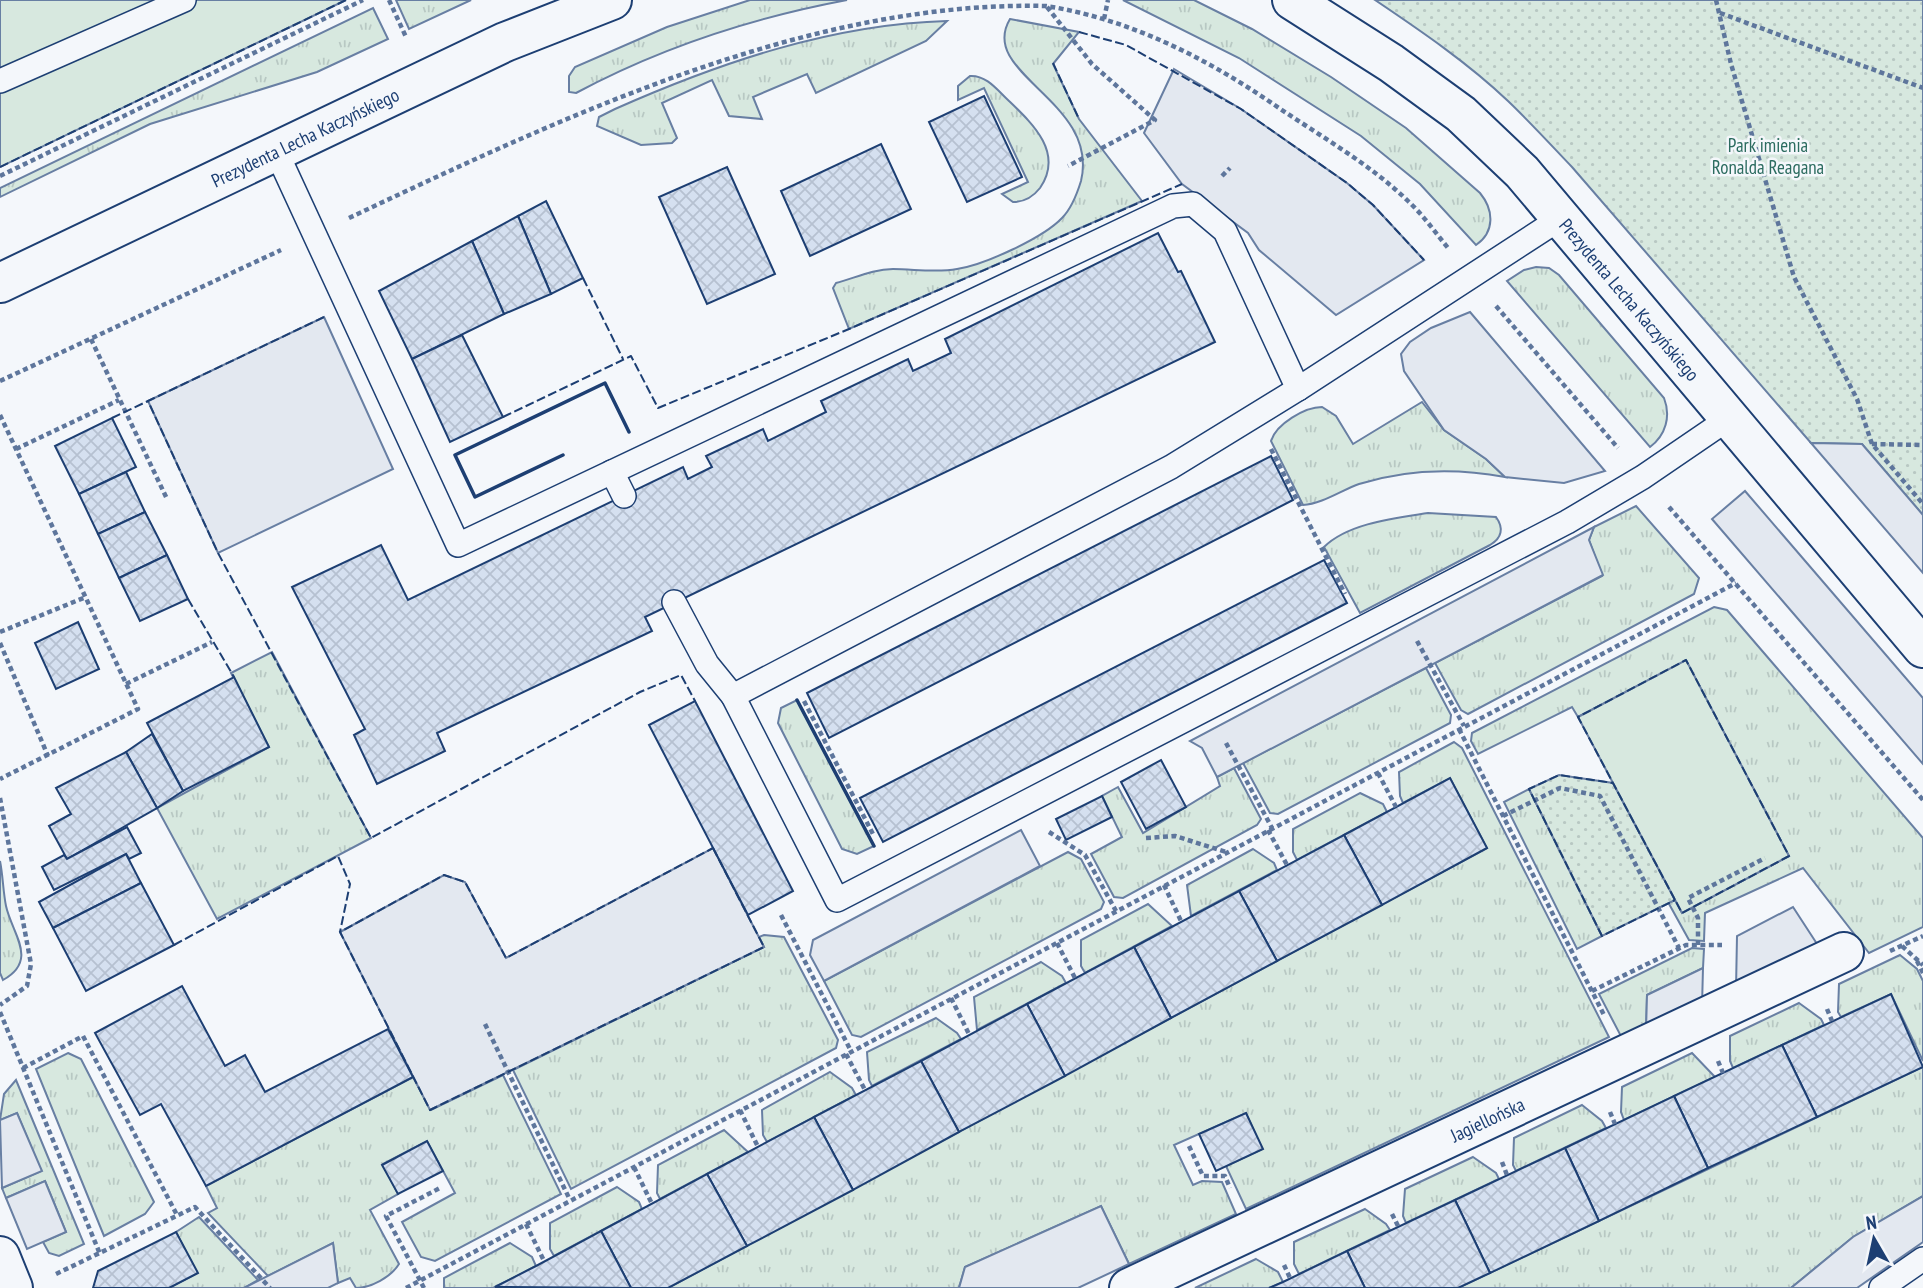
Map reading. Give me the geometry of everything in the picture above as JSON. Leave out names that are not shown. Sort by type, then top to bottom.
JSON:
[{"type":"street","name":"Prezydenta Lecha Kaczyńskiego","points":[[0,283],[505,42],[612,0]]},
{"type":"street","name":"Prezydenta Lecha Kaczyńskiego","points":[[1292,0],[1391,63],[1461,114],[1522,172],[1923,648]]},
{"type":"street","name":"Jagiellońska","points":[[1129,1288],[1844,951]]},
{"type":"street","points":[[0,1256],[13,1288]]},
{"type":"lane","points":[[0,82],[184,0]]},
{"type":"lane","points":[[276,151],[458,545],[1173,206],[1193,204],[1225,230],[1298,389]]},
{"type":"lane","points":[[733,696],[1171,467],[1472,278],[1560,218]]},
{"type":"lane","points":[[674,602],[707,664],[733,696],[837,900],[1567,522],[1643,477],[1728,419]]},
{"type":"lane","points":[[612,472],[624,496]]},
{"type":"lane","points":[[1881,1288],[1923,1259]]},
{"type":"path","points":[[0,176],[363,0]]},
{"type":"path","points":[[389,0],[408,41]]},
{"type":"path","points":[[1104,19],[1108,0]]},
{"type":"path","points":[[1716,0],[1731,64],[1794,277],[1857,399],[1872,444],[1923,504]]},
{"type":"path","points":[[939,4],[988,2],[1046,6],[1104,19],[1157,38],[1242,82],[1346,153],[1408,201],[1923,800]]},
{"type":"path","points":[[1046,6],[1092,64],[1155,120],[1068,166]]},
{"type":"path","points":[[1720,13],[1923,88]]},
{"type":"path","points":[[554,119],[614,92]]},
{"type":"path","points":[[91,340],[167,499]]},
{"type":"path","points":[[16,449],[119,400]]},
{"type":"path","points":[[0,415],[138,709],[0,779]]},
{"type":"path","points":[[1872,444],[1923,445]]},
{"type":"path","points":[[1274,454],[1350,604]]},
{"type":"path","points":[[406,1288],[1736,583]]},
{"type":"path","points":[[0,632],[86,597]]},
{"type":"path","points":[[1400,609],[1624,1055]]},
{"type":"path","points":[[0,642],[48,756]]},
{"type":"path","points":[[126,684],[212,642]]},
{"type":"path","points":[[803,698],[878,845]]},
{"type":"path","points":[[1207,708],[1287,865]]},
{"type":"path","points":[[1378,773],[1396,807]]},
{"type":"path","points":[[1503,816],[1560,788],[1601,796],[1679,948]]},
{"type":"path","points":[[0,798],[31,964],[27,986],[0,1005]]},
{"type":"path","points":[[1032,799],[1051,836],[1085,855],[1116,911]]},
{"type":"path","points":[[1146,838],[1175,836],[1226,852]]},
{"type":"path","points":[[1698,945],[1698,918],[1688,898],[1765,858]]},
{"type":"path","points":[[1164,885],[1181,921]]},
{"type":"path","points":[[781,915],[865,1090]]},
{"type":"path","points":[[1057,943],[1075,978]]},
{"type":"path","points":[[1592,991],[1679,948],[1722,945]]},
{"type":"path","points":[[1902,946],[1923,965]]},
{"type":"path","points":[[1915,959],[1923,973]]},
{"type":"path","points":[[951,998],[969,1034]]},
{"type":"path","points":[[0,1012],[100,1254]]},
{"type":"path","points":[[485,1024],[570,1200]]},
{"type":"path","points":[[23,1068],[83,1036],[177,1215]]},
{"type":"path","points":[[740,1110],[758,1147]]},
{"type":"path","points":[[634,1167],[652,1204]]},
{"type":"path","points":[[424,1288],[386,1216],[440,1188]]},
{"type":"path","points":[[50,1276],[195,1206],[270,1288]]},
{"type":"path","points":[[526,1224],[544,1261]]},
{"type":"green space","points":[[0,0],[346,0],[0,167]]},
{"type":"green space","points":[[396,0],[471,0],[409,29]]},
{"type":"green space","points":[[750,0],[847,0],[776,16],[708,36],[641,62],[576,93],[569,92],[569,76],[575,67],[667,27]]},
{"type":"green space","points":[[1123,0],[1194,0],[1252,29],[1331,77],[1406,128],[1480,193],[1490,213],[1487,234],[1476,245],[1420,184],[1361,136],[1239,58]]},
{"type":"green space","name":"Park imienia Ronalda Reagana","points":[[1375,0],[1923,0],[1923,515],[1862,444],[1811,443],[1572,167],[1524,117],[1493,87],[1460,61]]},
{"type":"green space","points":[[373,8],[388,39],[317,72],[150,124],[0,197],[0,188]]},
{"type":"green space","points":[[1010,19],[1079,32],[1053,64],[1079,119],[1142,201],[849,329],[833,288],[836,283],[886,269],[949,270],[982,262],[1013,250],[1053,226],[1062,218],[1076,196],[1081,181],[1082,153],[1073,130],[1058,109],[1010,56],[1004,38]]},
{"type":"green space","points":[[947,21],[926,41],[816,93],[807,74],[753,97],[762,119],[729,116],[712,80],[662,103],[677,138],[672,143],[641,145],[597,126],[599,117],[654,92],[777,49],[861,30]]},
{"type":"green space","points":[[970,76],[982,78],[992,84],[1036,129],[1042,140],[1049,163],[1047,175],[1040,188],[1028,198],[1013,202],[1002,194],[1028,182],[984,88],[958,100],[958,86]]},
{"type":"green space","points":[[1549,268],[1559,275],[1664,398],[1666,425],[1660,437],[1650,447],[1507,281],[1524,270]]},
{"type":"green space","points":[[1422,402],[1444,430],[1486,459],[1505,477],[1450,471],[1395,475],[1359,484],[1325,499],[1303,505],[1271,441],[1285,423],[1308,410],[1322,407],[1336,416],[1353,444]]},
{"type":"green space","points":[[1636,506],[1699,578],[1694,594],[1468,714],[1461,710],[1435,663],[1602,576],[1589,540],[1594,527]]},
{"type":"green space","points":[[1428,513],[1496,517],[1500,532],[1490,545],[1360,613],[1324,547],[1346,532],[1359,527]]},
{"type":"green space","points":[[1714,607],[1727,610],[1923,838],[1923,927],[1869,953],[1803,868],[1705,913],[1704,941],[1689,940],[1668,902],[1675,900],[1682,913],[1789,856],[1686,661],[1578,717],[1572,707],[1478,754],[1471,741],[1472,733]]},
{"type":"green space","points":[[272,652],[371,838],[217,919],[157,808],[269,747],[231,673]]},
{"type":"green space","points":[[1686,660],[1789,856],[1682,913],[1578,717]]},
{"type":"green space","points":[[1426,668],[1451,715],[1450,723],[1278,814],[1270,813],[1243,763]]},
{"type":"green space","points":[[797,700],[874,846],[857,854],[842,849],[778,723],[781,708]]},
{"type":"green space","points":[[1454,742],[1462,748],[1609,1037],[1246,1209],[1226,1166],[1262,1149],[1246,1113],[1174,1145],[1193,1185],[1202,1181],[1222,1182],[1236,1214],[1129,1264],[1101,1206],[965,1267],[959,1288],[668,1288],[1487,848],[1450,778],[1403,803],[1400,796],[1399,772]]},
{"type":"green space","points":[[1234,768],[1261,819],[1257,825],[1123,898],[1114,897],[1091,854],[1122,837],[1102,796],[1118,787],[1143,833],[1220,786],[1217,777]]},
{"type":"green space","points":[[1559,775],[1613,783],[1675,900],[1602,936],[1529,789]]},
{"type":"green space","points":[[1529,789],[1602,936],[1577,949],[1504,802]]},
{"type":"green space","points":[[1360,793],[1383,804],[1387,812],[1297,860],[1293,852],[1293,829]]},
{"type":"green space","points":[[1253,849],[1274,863],[1277,870],[1191,916],[1187,885]]},
{"type":"green space","points":[[1068,852],[1081,859],[1104,902],[1101,909],[861,1037],[852,1035],[824,981]]},
{"type":"green space","points":[[0,861],[6,906],[21,955],[20,964],[3,980],[0,973]]},
{"type":"green space","points":[[1148,904],[1172,926],[1085,973],[1081,966],[1081,940]]},
{"type":"green space","points":[[759,937],[784,937],[838,1040],[836,1048],[571,1189],[513,1070],[764,947]]},
{"type":"green space","points":[[1692,948],[1704,949],[1703,968],[1647,995],[1646,1031],[1624,1042],[1599,994]]},
{"type":"green space","points":[[1900,955],[1917,969],[1923,981],[1923,1061],[1891,994],[1841,1017],[1838,1012],[1839,984]]},
{"type":"green space","points":[[1041,962],[1062,976],[1066,983],[977,1030],[974,997]]},
{"type":"green space","points":[[1799,1003],[1821,1019],[1824,1025],[1733,1068],[1730,1061],[1730,1036]]},
{"type":"green space","points":[[936,1018],[961,1039],[872,1086],[867,1052]]},
{"type":"green space","points":[[68,1053],[81,1059],[154,1202],[145,1214],[104,1236],[36,1069]]},
{"type":"green space","points":[[1692,1053],[1715,1077],[1624,1120],[1621,1112],[1622,1087]]},
{"type":"green space","points":[[1923,1067],[1923,1196],[1853,1237],[1791,1288],[1458,1288]]},
{"type":"green space","points":[[830,1072],[852,1088],[856,1095],[767,1142],[763,1135],[762,1110]]},
{"type":"green space","points":[[503,1075],[561,1194],[435,1261],[421,1257],[402,1222],[455,1193],[427,1141],[383,1164],[398,1194],[370,1210],[399,1264],[386,1277],[368,1286],[356,1288],[350,1278],[338,1283],[333,1243],[268,1276],[208,1213],[217,1208],[206,1186],[413,1077],[431,1110]]},
{"type":"green space","points":[[16,1080],[84,1244],[59,1256],[49,1253],[43,1242],[66,1232],[45,1181],[6,1198],[2,1188],[41,1171],[17,1113],[0,1120],[4,1094]]},
{"type":"green space","points":[[1582,1105],[1602,1121],[1606,1128],[1516,1171],[1513,1165],[1514,1138]]},
{"type":"green space","points":[[724,1130],[748,1152],[660,1199],[657,1193],[658,1165]]},
{"type":"green space","points":[[1473,1157],[1496,1173],[1499,1179],[1406,1223],[1403,1216],[1405,1189]]},
{"type":"green space","points":[[617,1187],[639,1202],[642,1209],[554,1256],[550,1249],[550,1223]]},
{"type":"green space","points":[[1365,1209],[1390,1230],[1299,1274],[1294,1264],[1294,1242]]},
{"type":"green space","points":[[199,1217],[258,1280],[244,1288],[169,1288],[197,1273],[176,1232]]},
{"type":"green space","points":[[510,1243],[532,1257],[536,1266],[493,1288],[444,1288],[444,1278]]},
{"type":"green space","points":[[1256,1259],[1278,1272],[1283,1282],[1269,1288],[1195,1288]]},
{"type":"shaded area","points":[[1174,69],[1241,109],[1347,183],[1373,205],[1424,260],[1336,315],[1259,250],[1248,233],[1182,184],[1144,133]]},
{"type":"shaded area","points":[[1470,312],[1605,471],[1564,483],[1505,477],[1486,459],[1444,430],[1404,371],[1401,354],[1410,342],[1431,328]]},
{"type":"shaded area","points":[[324,317],[393,469],[218,553],[148,401]]},
{"type":"shaded area","points":[[1811,443],[1862,444],[1923,515],[1923,573]]},
{"type":"shaded area","points":[[1745,491],[1923,698],[1923,764],[1712,519]]},
{"type":"shaded area","points":[[1594,527],[1589,540],[1603,575],[1217,777],[1202,748],[1190,741]]},
{"type":"shaded area","points":[[1021,830],[1040,866],[824,981],[810,955],[813,940]]},
{"type":"shaded area","points":[[713,848],[764,947],[430,1110],[340,932],[444,875],[465,882],[506,958]]},
{"type":"shaded area","points":[[1793,907],[1821,950],[1736,989],[1737,936]]},
{"type":"shaded area","points":[[1703,968],[1702,1006],[1646,1031],[1647,995]]},
{"type":"shaded area","points":[[17,1113],[42,1171],[2,1188],[0,1120]]},
{"type":"shaded area","points":[[45,1181],[66,1232],[27,1249],[6,1198]]},
{"type":"shaded area","points":[[1923,1196],[1923,1242],[1857,1288],[1791,1288],[1853,1237]]},
{"type":"shaded area","points":[[1101,1206],[1129,1264],[1078,1288],[959,1288],[965,1267]]},
{"type":"shaded area","points":[[333,1243],[338,1283],[328,1288],[244,1288]]},
{"type":"building","points":[[984,96],[1022,177],[967,202],[929,122]]},
{"type":"building","points":[[881,144],[911,209],[810,256],[781,191]]},
{"type":"building","points":[[727,167],[775,274],[707,304],[659,197]]},
{"type":"building","points":[[546,201],[583,278],[551,294],[518,216]]},
{"type":"building","points":[[518,216],[551,294],[504,314],[472,241]]},
{"type":"building","points":[[1158,233],[1178,272],[1181,271],[1215,342],[645,617],[652,631],[437,733],[445,751],[377,784],[354,735],[365,729],[292,587],[381,545],[408,600],[683,467],[688,479],[712,467],[706,456],[763,429],[768,441],[826,412],[821,401],[908,359],[913,371],[951,353],[945,339]]},
{"type":"building","points":[[472,241],[504,314],[412,359],[379,291]]},
{"type":"building","points":[[462,335],[503,417],[450,442],[412,359]]},
{"type":"building","points":[[112,418],[136,467],[79,494],[55,446]]},
{"type":"building","points":[[1271,456],[1293,500],[829,738],[807,693]]},
{"type":"building","points":[[126,472],[145,512],[98,534],[79,494]]},
{"type":"building","points":[[145,512],[167,555],[119,578],[98,534]]},
{"type":"building","points":[[167,555],[188,599],[140,621],[119,578]]},
{"type":"building","points":[[1324,560],[1347,603],[883,842],[860,798]]},
{"type":"building","points":[[78,622],[99,669],[56,689],[35,643]]},
{"type":"building","points":[[234,677],[269,747],[183,791],[147,723]]},
{"type":"building","points":[[695,701],[793,891],[748,915],[649,725]]},
{"type":"building","points":[[152,734],[183,791],[157,808],[126,752]]},
{"type":"building","points":[[126,752],[157,808],[67,859],[49,826],[71,814],[56,788]]},
{"type":"building","points":[[1161,760],[1186,807],[1146,829],[1121,782]]},
{"type":"building","points":[[1450,778],[1487,848],[1382,905],[1344,835]]},
{"type":"building","points":[[1102,796],[1112,817],[1066,840],[1056,819]]},
{"type":"building","points":[[127,827],[141,853],[129,859],[126,854],[54,890],[42,867],[64,855],[67,859]]},
{"type":"building","points":[[1344,835],[1382,905],[1277,961],[1239,891]]},
{"type":"building","points":[[126,854],[141,883],[53,928],[39,902]]},
{"type":"building","points":[[141,883],[174,945],[86,991],[53,928]]},
{"type":"building","points":[[1239,891],[1277,961],[1171,1018],[1134,947]]},
{"type":"building","points":[[1134,947],[1171,1018],[1065,1076],[1027,1004]]},
{"type":"building","points":[[182,986],[225,1066],[245,1055],[265,1092],[388,1029],[413,1077],[206,1186],[161,1104],[140,1115],[95,1033]]},
{"type":"building","points":[[1891,994],[1923,1067],[1817,1117],[1782,1045]]},
{"type":"building","points":[[1027,1004],[1065,1076],[959,1132],[921,1061]]},
{"type":"building","points":[[1782,1045],[1817,1117],[1708,1168],[1674,1096]]},
{"type":"building","points":[[921,1061],[959,1132],[853,1190],[814,1117]]},
{"type":"building","points":[[1674,1096],[1708,1168],[1599,1221],[1565,1148]]},
{"type":"building","points":[[1246,1113],[1263,1149],[1216,1171],[1199,1134]]},
{"type":"building","points":[[814,1117],[853,1190],[747,1246],[707,1174]]},
{"type":"building","points":[[427,1141],[443,1171],[398,1194],[382,1165]]},
{"type":"building","points":[[1565,1148],[1599,1221],[1490,1273],[1455,1200]]},
{"type":"building","points":[[707,1174],[747,1246],[668,1288],[631,1288],[601,1231]]},
{"type":"building","points":[[1455,1200],[1490,1273],[1458,1288],[1365,1288],[1347,1251]]},
{"type":"building","points":[[601,1231],[631,1288],[495,1287],[536,1266]]},
{"type":"building","points":[[176,1232],[198,1273],[169,1288],[93,1288],[98,1271]]},
{"type":"building","points":[[1347,1251],[1365,1288],[1269,1288],[1283,1282]]},
{"type":"fence","points":[[0,167],[346,0]]},
{"type":"fence","points":[[1079,32],[1126,45],[1241,109],[1347,183],[1373,205],[1424,260]]},
{"type":"fence","points":[[1053,63],[1079,119]]},
{"type":"fence","points":[[503,417],[631,356],[658,408],[849,329],[1182,184]]},
{"type":"fence","points":[[583,278],[623,359]]},
{"type":"fence","points":[[324,317],[148,401],[218,553],[371,838],[640,692],[681,675],[695,701]]},
{"type":"fence","points":[[112,418],[148,401]]},
{"type":"fence","points":[[188,599],[234,677]]},
{"type":"fence","points":[[1675,900],[1578,717],[1686,660],[1789,856],[1682,913],[1613,783],[1559,775],[1529,789],[1602,936],[1675,900]]},
{"type":"fence","points":[[713,848],[764,947],[430,1110],[340,932],[444,875],[465,882],[506,958],[713,848]]},
{"type":"fence","points":[[174,945],[338,856],[350,884],[340,932]]},
{"type":"wall","points":[[563,455],[475,497],[455,455],[605,383],[629,432]]},
{"type":"wall","points":[[797,700],[874,846]]}]
